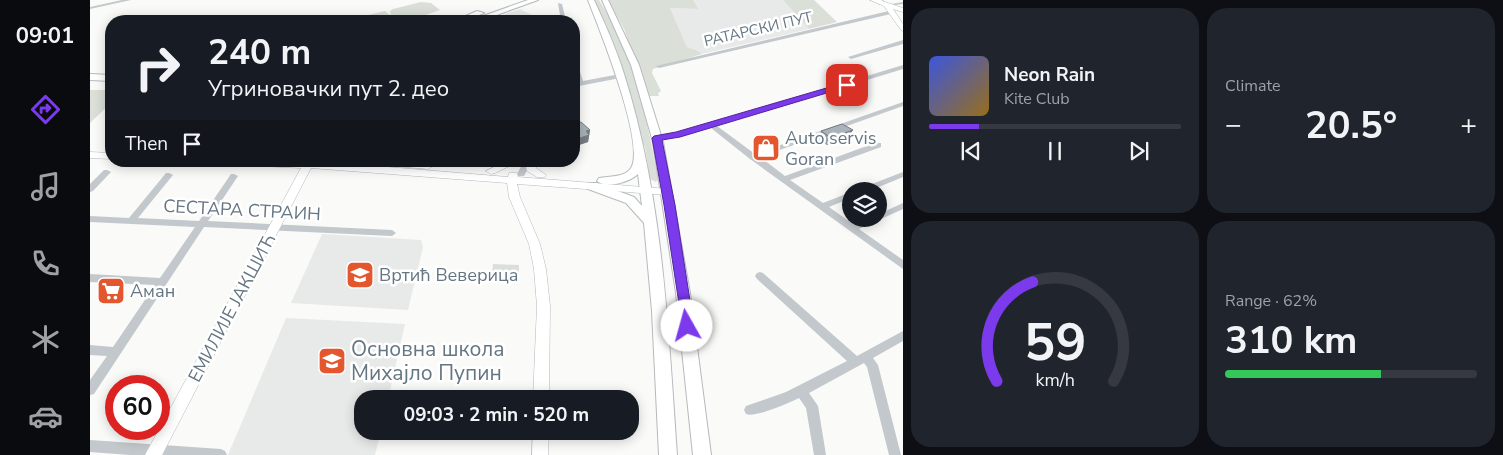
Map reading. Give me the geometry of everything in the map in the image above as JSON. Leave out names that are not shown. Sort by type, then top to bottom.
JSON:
[{"type":"main road","points":[[475,15],[518,0]]},
{"type":"main road","points":[[491,15],[535,0]]},
{"type":"main road","points":[[605,0],[635,65],[657,138],[683,293],[702,455]]},
{"type":"main road","points":[[591,1],[620,76],[645,188],[658,301],[668,455]]},
{"type":"main road","points":[[879,2],[903,10]]},
{"type":"main road","points":[[879,2],[893,12],[903,29]]},
{"type":"main road","points":[[90,77],[105,78]]},
{"type":"main road","points":[[90,83],[105,84]]},
{"type":"main road","points":[[90,148],[105,149]]},
{"type":"main road","points":[[90,155],[105,156]]},
{"type":"main road","points":[[604,181],[631,176],[637,169],[639,156]]},
{"type":"main road","name":"ЕМИЛИЈЕ ЈАКШИЋ","points":[[155,452],[307,167]]},
{"type":"main road","points":[[370,167],[541,179],[604,181],[645,188]]},
{"type":"main road","points":[[422,167],[491,175],[517,195]]},
{"type":"main road","points":[[491,175],[505,167]]},
{"type":"main road","points":[[531,167],[541,179]]},
{"type":"main road","points":[[516,177],[517,195],[537,253],[540,268],[542,306],[541,390]]},
{"type":"main road","points":[[517,195],[541,179],[592,186],[667,190]]},
{"type":"main road","points":[[592,186],[630,200],[650,222]]},
{"type":"main road","points":[[540,440],[540,455]]},
{"type":"street","points":[[90,8],[129,0]]},
{"type":"street","points":[[879,2],[903,3]]},
{"type":"street","points":[[560,4],[563,15]]},
{"type":"street","name":"РАТАРСКИ ПУТ","points":[[660,66],[893,12]]},
{"type":"street","points":[[851,57],[903,42]]},
{"type":"street","points":[[657,138],[677,135],[712,125],[903,67]]},
{"type":"street","points":[[580,83],[620,76]]},
{"type":"street","points":[[753,157],[903,104]]},
{"type":"street","points":[[712,125],[753,157],[903,265]]},
{"type":"street","points":[[784,179],[878,145]]},
{"type":"street","points":[[516,177],[524,167]]},
{"type":"street","points":[[90,189],[107,172]]},
{"type":"street","points":[[884,182],[903,174]]},
{"type":"street","points":[[131,221],[169,175]]},
{"type":"street","points":[[90,390],[234,176]]},
{"type":"street","points":[[822,207],[842,199]]},
{"type":"street","points":[[887,213],[903,206]]},
{"type":"street","name":"СЕСТАРА СТРАИН","points":[[90,219],[392,233]]},
{"type":"street","points":[[760,276],[860,359],[872,365],[895,455]]},
{"type":"street","points":[[90,278],[163,282]]},
{"type":"street","points":[[750,410],[770,405],[801,391],[903,336]]},
{"type":"street","points":[[90,350],[116,352]]},
{"type":"street","points":[[801,391],[812,406],[820,455]]},
{"type":"street","points":[[90,446],[155,452],[221,454]]},
{"type":"shaded area","points":[[594,0],[599,0],[613,23],[630,64],[651,140],[658,179],[656,182],[650,179],[645,147],[639,136],[616,52]]},
{"type":"shaded area","points":[[608,0],[693,0],[698,9],[670,8],[687,47],[702,54],[653,69],[652,73],[661,91],[658,93],[659,96],[649,96],[624,29]]},
{"type":"shaded area","points":[[693,0],[783,0],[809,29],[702,54],[687,47],[670,8],[697,9]]},
{"type":"shaded area","points":[[783,0],[814,0],[837,22],[809,29]]},
{"type":"shaded area","points":[[421,2],[431,3],[440,10],[426,15],[391,15],[390,11]]},
{"type":"shaded area","points":[[520,9],[531,15],[503,15]]},
{"type":"shaded area","points":[[385,11],[389,15],[368,15]]},
{"type":"shaded area","points":[[90,90],[105,90],[105,109],[90,123]]},
{"type":"shaded area","name":"Вртић Веверица","points":[[322,234],[421,240],[423,247],[408,310],[291,303]]},
{"type":"shaded area","points":[[493,264],[519,265],[519,276],[492,276]]},
{"type":"shaded area","name":"Основна школа Михајло Пупин","points":[[286,318],[405,324],[390,390],[354,390],[354,440],[379,440],[375,455],[228,455]]},
{"type":"building","points":[[580,122],[590,130],[586,131],[589,135],[580,138]]},
{"type":"building","points":[[842,124],[853,130],[831,138],[821,131]]},
{"type":"place","name":"Auto servis Goran","points":[[766,148]]},
{"type":"place","name":"Вртић Веверица","points":[[360,275]]},
{"type":"place","name":"Аман","points":[[111,291]]},
{"type":"place","name":"Основна школа Михајло Пупин","points":[[332,361]]},
{"type":"route","points":[[687,326],[670,205],[657,138],[677,135],[847,85]]}]
